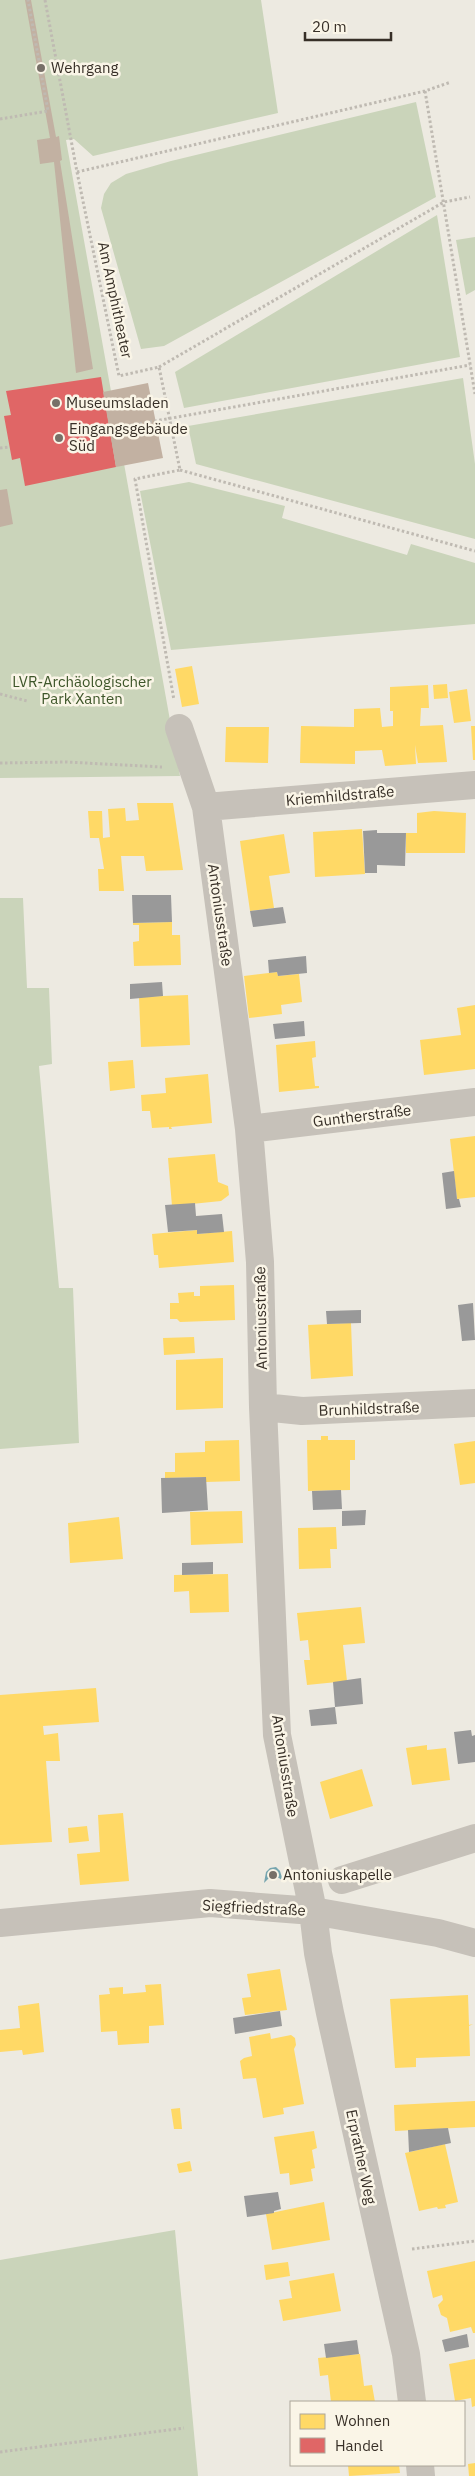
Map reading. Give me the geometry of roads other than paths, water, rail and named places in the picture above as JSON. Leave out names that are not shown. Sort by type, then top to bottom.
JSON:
[{"type":"street","name":"Antoniusstraße","points":[[179,728],[206,807],[249,1129],[260,1262],[263,1407],[277,1735],[313,1911]]},
{"type":"street","name":"Kriemhildstraße","points":[[206,807],[475,785]]},
{"type":"street","name":"Guntherstraße","points":[[249,1129],[475,1102]]},
{"type":"street","name":"Brunhildstraße","points":[[263,1407],[302,1411],[475,1403]]},
{"type":"street","points":[[342,1880],[475,1838]]},
{"type":"street","name":"Siegfriedstraße","points":[[0,1923],[210,1903],[313,1911],[438,1933],[475,1943]]},
{"type":"street","name":"Erprather Weg","points":[[313,1911],[328,2004],[406,2354],[412,2401]]},
{"type":"place","name":"Wehrgang","points":[[41,68]]},
{"type":"place","name":"Museumsladen","points":[[56,403]]},
{"type":"place","name":"Eingangsgebäude Süd","points":[[59,438]]},
{"type":"place","name":"Antoniuskapelle","points":[[273,1875]]},
{"type":"park label","name":"LVR-Archäologischer Park Xanten","points":[[82,690]]}]
